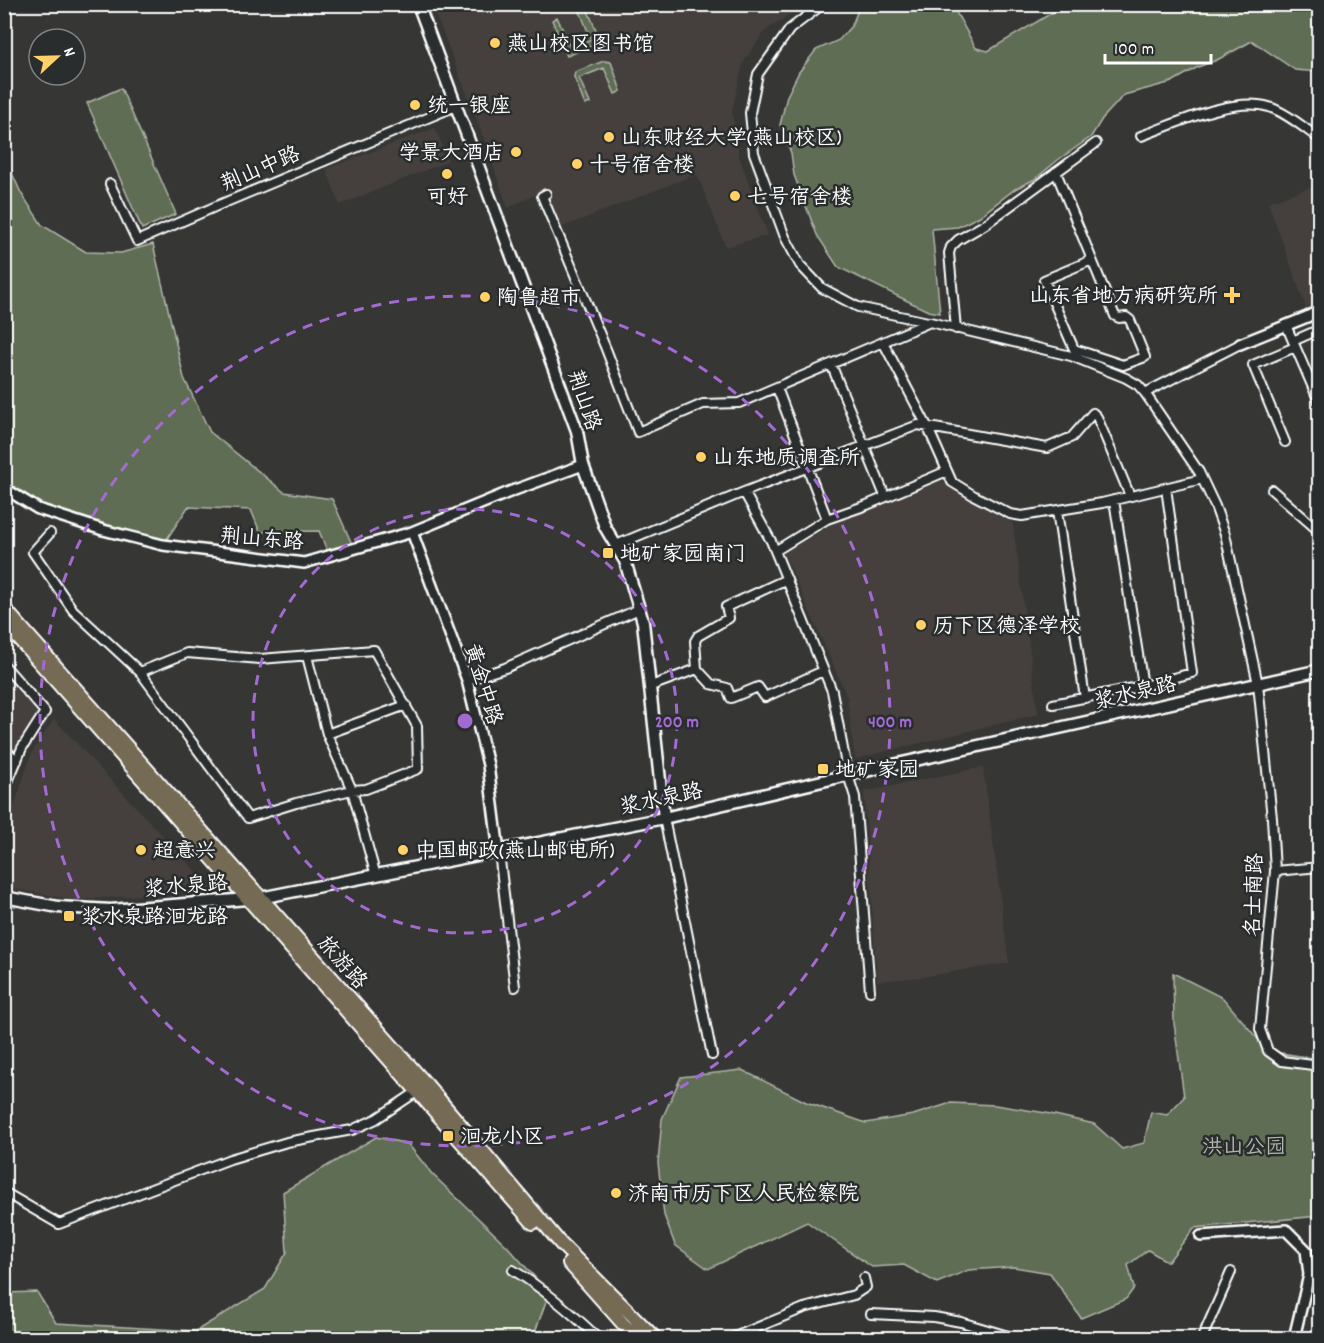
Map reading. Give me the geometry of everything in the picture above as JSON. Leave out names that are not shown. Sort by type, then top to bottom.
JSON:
[{"type":"main road","name":"荆山路","points":[[418,4],[577,431],[583,465],[605,527],[628,570],[644,622],[664,818]]},
{"type":"main road","name":"旅游路","points":[[4,608],[254,898],[561,1244],[655,1338]]},
{"type":"main road","name":"旅游路","points":[[4,622],[135,772],[254,898]]},
{"type":"main road","name":"浆水泉路","points":[[4,897],[58,907],[111,910],[228,902],[254,898],[664,818],[1320,669]]},
{"type":"main road","name":"旅游路","points":[[422,1088],[543,1234],[624,1325],[640,1338]]},
{"type":"street","points":[[823,4],[790,29],[758,74],[750,113],[754,153],[785,237],[800,265],[822,288],[858,307],[1071,356],[1126,378],[1138,385],[1145,393],[1240,344],[1320,310]]},
{"type":"street","points":[[1141,136],[1228,106],[1255,104],[1271,108],[1320,139]]},
{"type":"street","name":"荆山中路","points":[[110,184],[137,241],[456,106]]},
{"type":"street","points":[[956,329],[951,247],[1096,143]]},
{"type":"street","points":[[1056,172],[1115,316],[1126,317],[1130,320],[1145,357],[1123,365],[1074,349],[1044,280],[1092,260]]},
{"type":"street","points":[[546,194],[542,196],[638,432],[703,404],[740,404],[930,322]]},
{"type":"street","points":[[1286,325],[1320,404]]},
{"type":"street","points":[[1285,442],[1253,365],[1318,330],[1320,333]]},
{"type":"street","points":[[884,342],[928,428],[952,482],[1010,514],[1022,516],[1057,511],[1202,479]]},
{"type":"street","points":[[831,364],[885,496]]},
{"type":"street","points":[[777,388],[827,519]]},
{"type":"street","name":"名士南路","points":[[1145,393],[1202,479],[1215,507],[1225,534],[1258,684],[1272,818],[1275,871],[1260,1029],[1268,1051],[1282,1061],[1320,1066]]},
{"type":"street","points":[[616,545],[744,492],[918,425],[1047,448],[1072,437],[1093,413],[1097,417],[1130,496]]},
{"type":"street","name":"荆山东路","points":[[4,488],[38,509],[103,530],[163,545],[304,563],[412,532],[583,465]]},
{"type":"street","points":[[775,551],[827,519],[947,471]]},
{"type":"street","points":[[1053,705],[1192,673],[1166,488]]},
{"type":"street","points":[[1272,490],[1320,532]]},
{"type":"street","points":[[744,492],[775,551],[831,691],[848,775],[855,797],[870,991]]},
{"type":"street","points":[[1114,500],[1143,686]]},
{"type":"street","points":[[1057,511],[1085,698]]},
{"type":"street","name":"黄金中路","points":[[412,532],[467,680],[488,765],[499,852]]},
{"type":"street","points":[[50,533],[33,552],[74,610],[140,672],[248,818],[296,802],[366,789],[418,769],[417,726],[374,650],[260,659],[187,653],[140,672]]},
{"type":"street","points":[[786,579],[726,607],[729,618],[698,636],[695,641],[697,669],[711,684],[727,688],[731,698],[758,687],[765,697],[823,671]]},
{"type":"street","points":[[467,680],[505,668],[639,609]]},
{"type":"street","points":[[307,656],[327,734],[352,790],[376,876]]},
{"type":"street","points":[[4,665],[45,712],[22,748],[4,791]]},
{"type":"street","points":[[651,686],[697,669]]},
{"type":"street","points":[[327,734],[406,705]]},
{"type":"street","points":[[4,748],[17,761]]},
{"type":"street","points":[[664,818],[712,1055]]},
{"type":"street","points":[[499,852],[515,987]]},
{"type":"street","points":[[1275,871],[1320,867]]},
{"type":"street","points":[[4,1192],[59,1224],[230,1159],[287,1142],[352,1130],[376,1119],[422,1088]]},
{"type":"street","points":[[1201,1236],[1286,1230],[1306,1250],[1309,1275],[1294,1338]]},
{"type":"street","points":[[513,1270],[532,1282],[598,1338]]},
{"type":"street","points":[[1202,1338],[1231,1272]]},
{"type":"street","points":[[732,1338],[804,1308],[854,1295],[866,1287],[864,1278]]},
{"type":"street","points":[[871,1314],[934,1317],[962,1322],[1015,1338]]},
{"type":"shaded area","name":"山东财经大学(燕山校区)","points":[[432,5],[803,5],[764,32],[743,63],[732,111],[739,157],[768,235],[726,247],[697,174],[560,228],[545,190],[508,208],[476,117]]},
{"type":"shaded area","points":[[435,128],[448,161],[340,205],[326,169]]},
{"type":"shaded area","points":[[1319,184],[1319,301],[1306,308],[1268,202]]},
{"type":"shaded area","name":"历下区德泽学校","points":[[941,480],[1013,524],[1038,714],[855,759],[847,697],[784,553],[831,525]]},
{"type":"shaded area","points":[[5,672],[39,712],[14,752],[5,781]]},
{"type":"shaded area","points":[[54,719],[213,890],[75,900],[5,887],[5,834],[32,752]]},
{"type":"shaded area","points":[[983,767],[1009,963],[921,977],[877,981],[864,792]]},
{"type":"green space","points":[[860,5],[952,5],[976,48],[988,51],[1065,5],[1319,5],[1319,72],[1295,70],[1252,41],[1172,82],[1124,95],[1102,119],[1091,137],[1035,179],[1015,189],[980,216],[958,227],[932,229],[940,313],[928,311],[838,267],[817,235],[794,175],[791,153],[780,125],[787,96],[799,72],[816,50],[839,40],[852,25]]},
{"type":"green space","points":[[586,6],[599,37],[598,43],[567,56],[552,20],[557,17],[571,48],[591,39],[579,9]]},
{"type":"green space","points":[[604,61],[611,62],[621,91],[615,94],[604,68],[579,78],[590,103],[585,105],[574,77],[575,72]]},
{"type":"green space","points":[[121,88],[176,214],[142,229],[87,103]]},
{"type":"green space","points":[[4,155],[21,193],[42,225],[86,252],[121,253],[153,244],[184,378],[210,432],[284,492],[332,499],[352,544],[328,553],[319,531],[260,532],[251,510],[188,507],[163,545],[38,509],[5,488]]},
{"type":"green space","name":"洪山公园","points":[[1173,973],[1223,998],[1268,1051],[1319,1059],[1319,1216],[1194,1228],[1168,1262],[1148,1250],[1128,1265],[1134,1288],[1126,1299],[1081,1318],[1050,1273],[1014,1267],[969,1270],[937,1283],[904,1265],[872,1267],[807,1222],[708,1269],[675,1245],[664,1215],[658,1163],[662,1119],[681,1077],[742,1070],[806,1102],[866,1123],[913,1115],[951,1103],[995,1105],[1046,1113],[1094,1124],[1122,1149],[1144,1143],[1151,1112],[1167,1115],[1184,1097],[1174,1023]]},
{"type":"green space","points":[[376,1137],[408,1144],[432,1174],[507,1246],[549,1293],[533,1338],[5,1338],[4,1293],[37,1292],[56,1323],[196,1331],[265,1289],[287,1252],[283,1192]]},
{"type":"place","name":"燕山校区图书馆","points":[[495,43]]},
{"type":"place","name":"统一银座","points":[[415,105]]},
{"type":"place","name":"山东财经大学(燕山校区)","points":[[609,137]]},
{"type":"place","name":"学景大酒店","points":[[516,152]]},
{"type":"place","name":"十号宿舍楼","points":[[577,164]]},
{"type":"place","name":"可好","points":[[447,174]]},
{"type":"place","name":"七号宿舍楼","points":[[735,196]]},
{"type":"place","name":"山东省地方病研究所","points":[[1232,295]]},
{"type":"place","name":"陶鲁超市","points":[[485,297]]},
{"type":"place","name":"山东地质调查所","points":[[701,457]]},
{"type":"place","name":"地矿家园南门","points":[[608,553]]},
{"type":"place","name":"历下区德泽学校","points":[[921,625]]},
{"type":"place","name":"地矿家园","points":[[823,769]]},
{"type":"place","name":"超意兴","points":[[141,850]]},
{"type":"place","name":"中国邮政(燕山邮电所)","points":[[403,850]]},
{"type":"place","name":"浆水泉路洄龙路","points":[[69,916]]},
{"type":"place","name":"洄龙小区","points":[[448,1136]]},
{"type":"place","name":"济南市历下区人民检察院","points":[[616,1193]]}]
